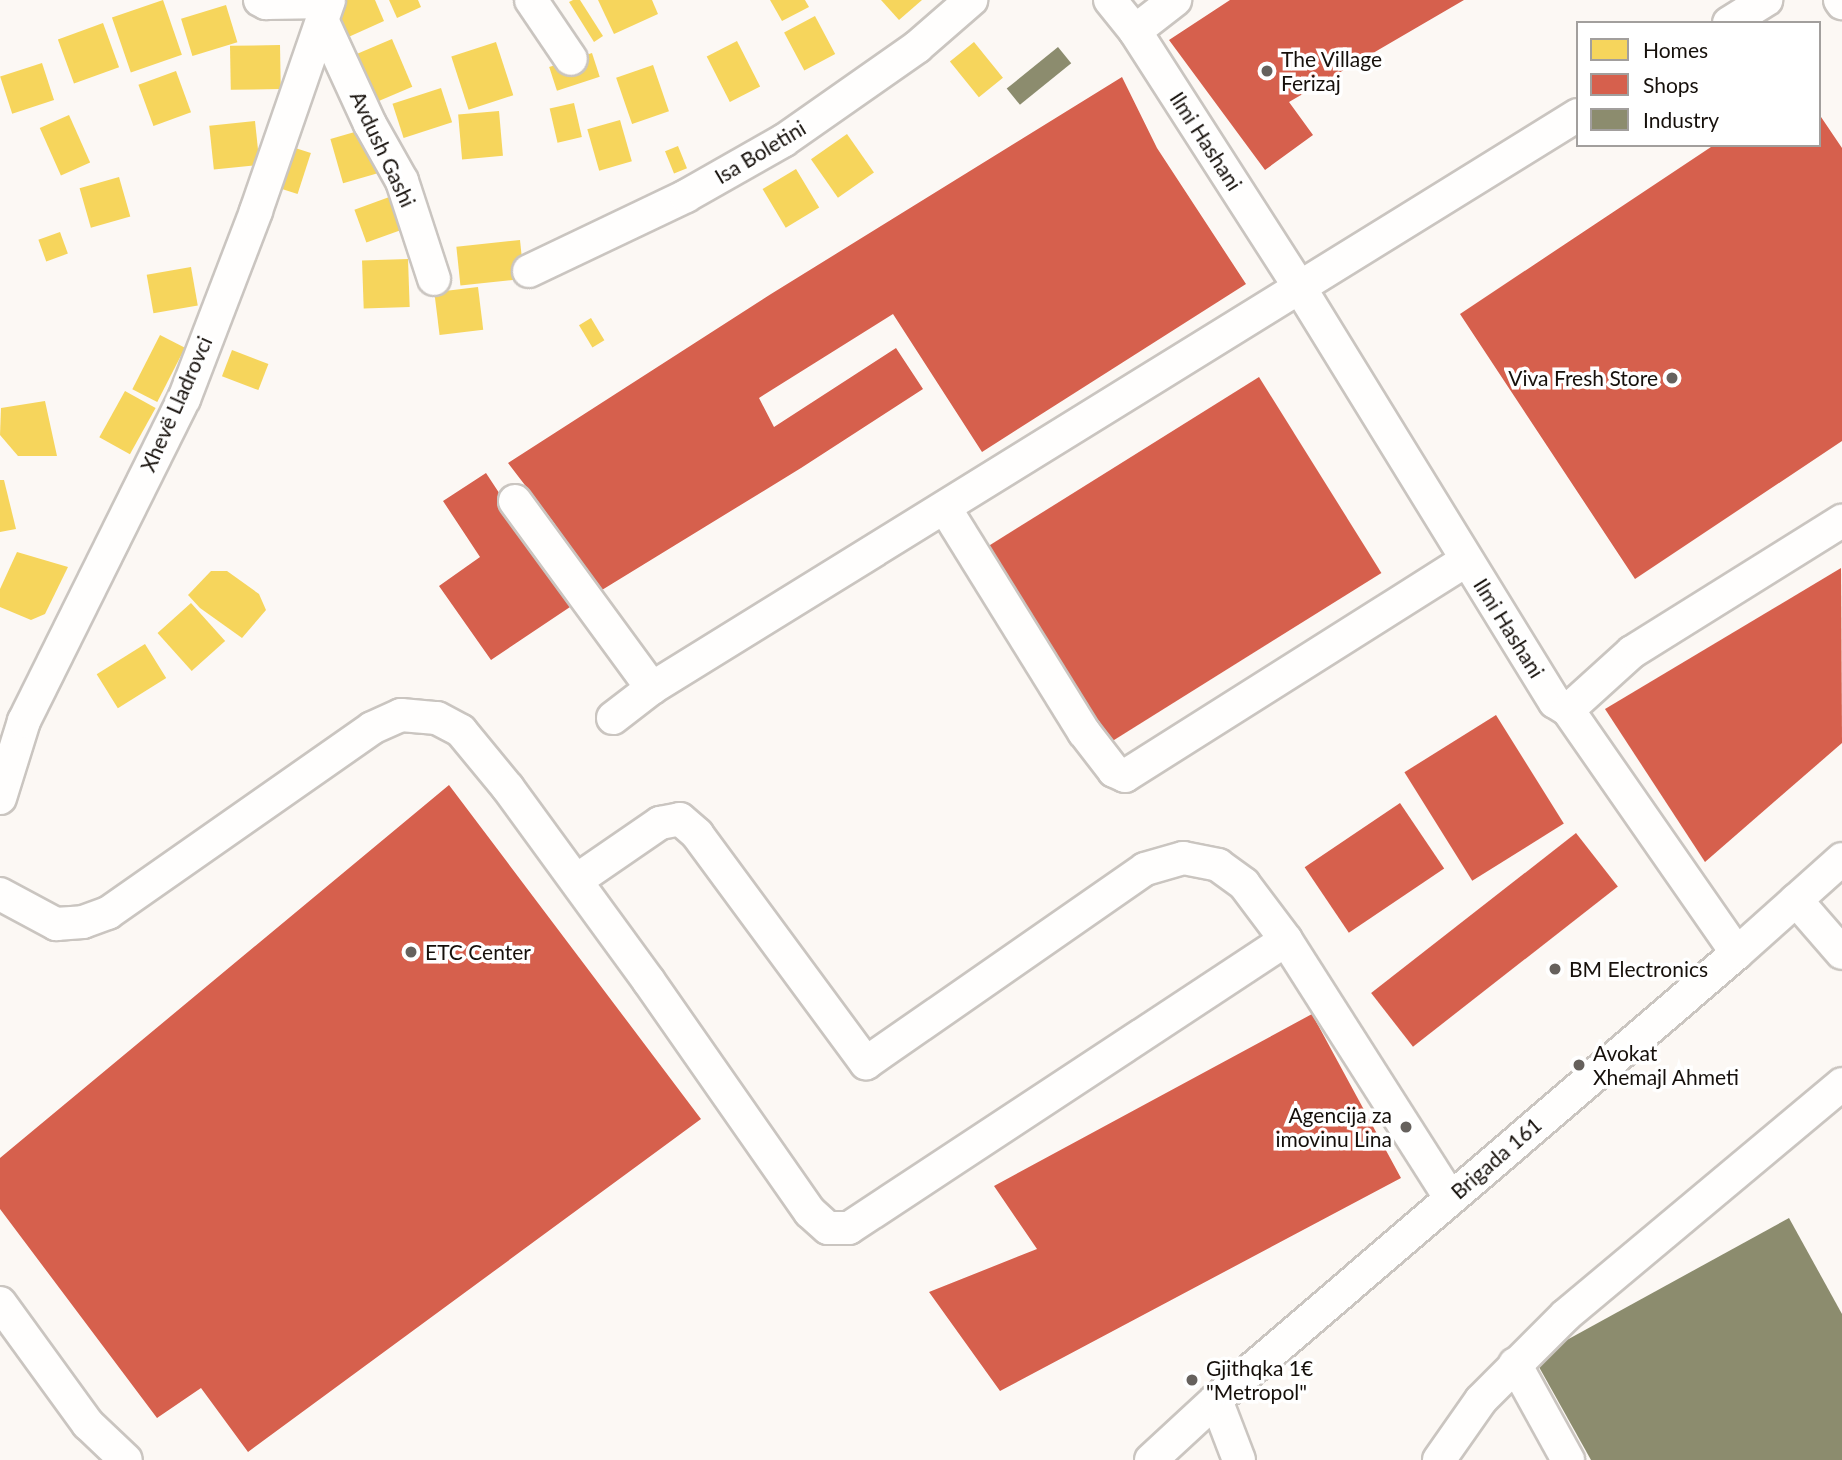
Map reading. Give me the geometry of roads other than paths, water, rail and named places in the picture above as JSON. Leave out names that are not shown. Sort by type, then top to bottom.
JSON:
[{"type":"street","points":[[260,0],[265,3],[327,8]]},
{"type":"street","points":[[531,0],[571,59]]},
{"type":"street","name":"Isa Boletini","points":[[529,271],[686,196],[783,141],[916,47],[971,0]]},
{"type":"street","points":[[1110,0],[1135,31],[1175,0]]},
{"type":"street","points":[[1731,21],[1766,0]]},
{"type":"street","name":"Avdush Gashi","points":[[327,8],[370,124],[402,181],[434,279]]},
{"type":"street","name":"Xhevë Lladrovci","points":[[0,798],[24,721],[184,399],[256,211],[327,8]]},
{"type":"street","name":"Ilmi Hashani","points":[[1135,31],[1300,288],[1555,702],[1568,710],[1737,953]]},
{"type":"street","points":[[613,718],[652,688],[1576,115]]},
{"type":"street","points":[[514,501],[652,688]]},
{"type":"street","points":[[945,508],[1084,733],[1114,771],[1125,776],[1467,560]]},
{"type":"street","points":[[1568,710],[1632,652],[1842,521]]},
{"type":"street","points":[[0,894],[56,925],[83,922],[108,913],[372,728],[401,715],[436,718],[461,731],[577,880],[810,1212],[828,1228],[849,1228],[1286,940]]},
{"type":"street","points":[[577,880],[660,823],[680,819],[697,834],[866,1063],[1145,869],[1183,858],[1218,865],[1244,884],[1286,940],[1450,1197]]},
{"type":"street","name":"Brigada 161","points":[[1151,1460],[1216,1400],[1737,953],[1842,859]]},
{"type":"street","points":[[1796,900],[1842,953]]},
{"type":"street","points":[[1438,1460],[1481,1400],[1566,1315],[1842,1084]]},
{"type":"street","points":[[0,1303],[88,1424],[126,1460]]},
{"type":"street","points":[[1515,1364],[1567,1460]]},
{"type":"street","points":[[1216,1400],[1239,1460]]},
{"type":"place","name":"The Village Ferizaj","points":[[1267,71]]},
{"type":"place","name":"Viva Fresh Store","points":[[1672,378]]},
{"type":"place","name":"ETC Center","points":[[411,952]]},
{"type":"place","name":"BM Electronics","points":[[1555,969]]},
{"type":"place","name":"Avokat Xhemajl Ahmeti","points":[[1579,1065]]},
{"type":"place","name":"Agencija za imovinu Lina","points":[[1406,1127]]},
{"type":"place","name":"Gjithqka 1€ \"Metropol\"","points":[[1192,1380]]}]
